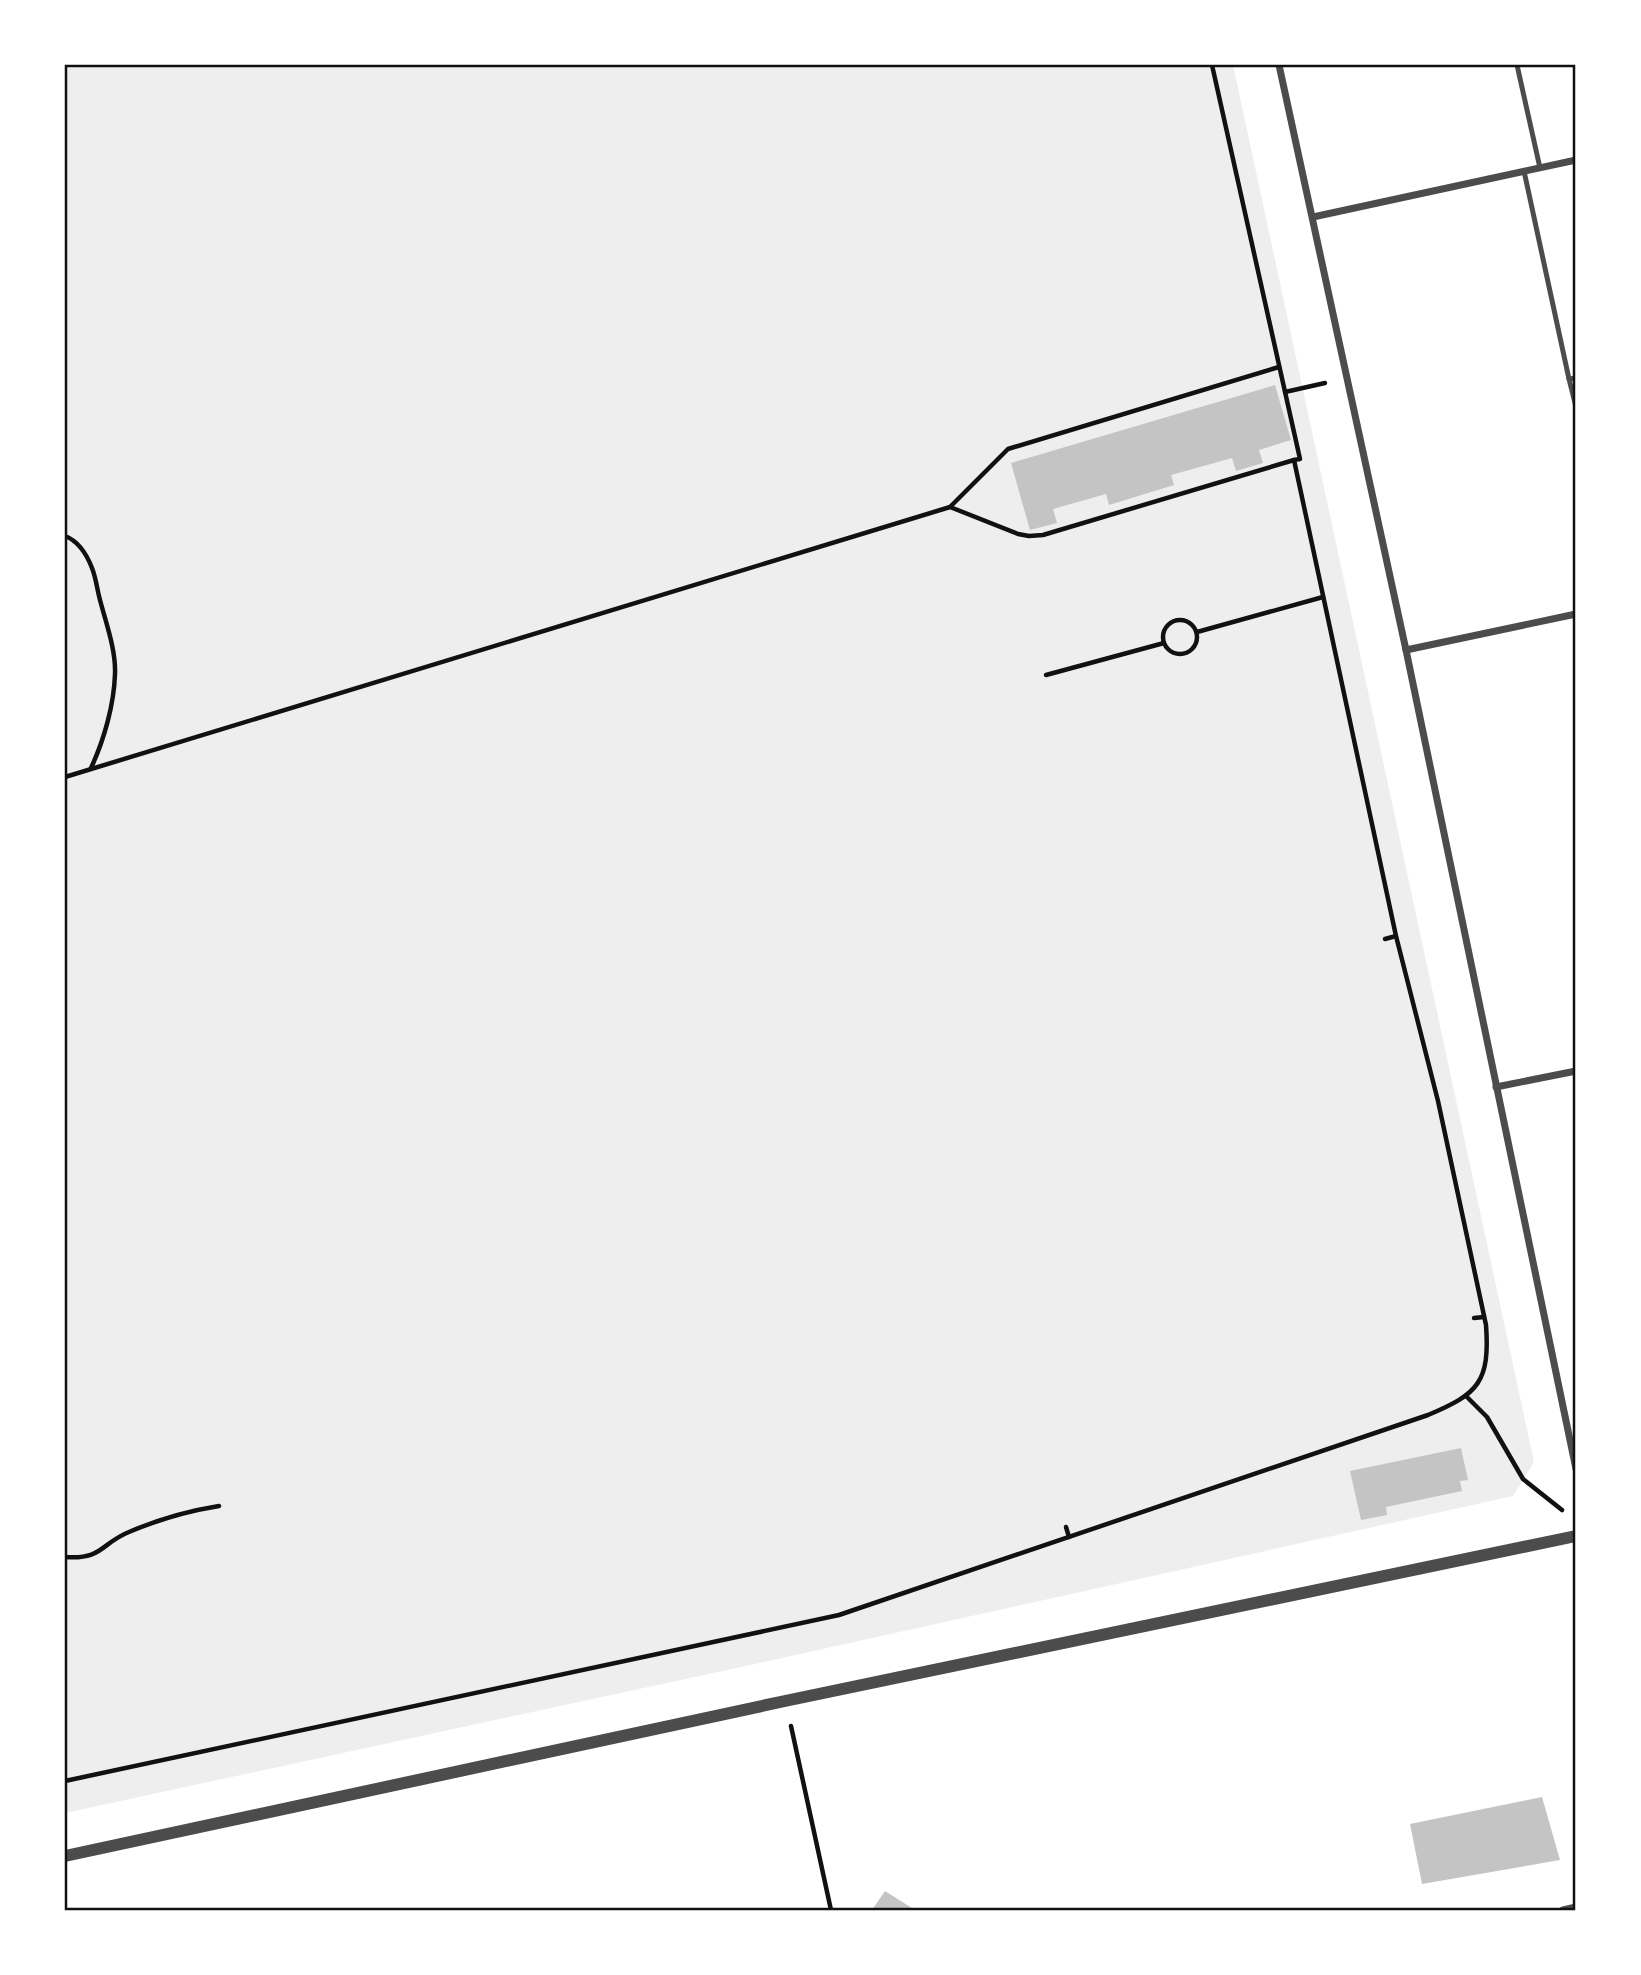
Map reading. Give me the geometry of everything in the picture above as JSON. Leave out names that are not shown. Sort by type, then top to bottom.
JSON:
[{"type":"street","points":[[1279,65],[1406,650],[1576,1469]]},
{"type":"street","points":[[1314,217],[1576,160]]},
{"type":"street","points":[[1406,650],[1576,614]]},
{"type":"street","points":[[1496,1087],[1576,1070]]},
{"type":"street","points":[[65,1856],[785,1701],[1576,1536]]},
{"type":"street","points":[[1563,1910],[1576,1907]]},
{"type":"lane","points":[[1517,65],[1540,168]]},
{"type":"lane","points":[[1524,172],[1573,379],[1576,407]]},
{"type":"path","points":[[950,507],[1018,534],[1043,535],[1300,458],[1212,65]]},
{"type":"path","points":[[65,776],[950,507],[1008,449],[1279,367]]},
{"type":"path","points":[[1285,392],[1348,377]]},
{"type":"path","points":[[65,1781],[839,1615],[1428,1415],[1467,1397],[1485,1368],[1488,1348],[1484,1317],[1438,1101],[1396,936],[1294,460]]},
{"type":"path","points":[[65,536],[71,538],[81,549],[92,568],[116,671],[106,723],[90,769]]},
{"type":"path","points":[[1197,632],[1323,597]]},
{"type":"path","points":[[1175,620],[1192,624],[1197,632],[1194,649],[1186,653],[1177,654],[1169,650],[1164,643],[1164,633],[1175,620]]},
{"type":"path","points":[[1046,674],[1164,643]]},
{"type":"path","points":[[1385,939],[1396,936]]},
{"type":"path","points":[[1474,1318],[1484,1317]]},
{"type":"path","points":[[1467,1397],[1487,1417],[1523,1479],[1567,1514]]},
{"type":"path","points":[[65,1557],[86,1558],[126,1532],[192,1511],[219,1506]]},
{"type":"path","points":[[1066,1527],[1069,1537]]},
{"type":"path","points":[[785,1701],[831,1910]]},
{"type":"shaded area","points":[[65,65],[1233,65],[1534,1462],[1513,1496],[65,1813]]},
{"type":"building","points":[[1275,385],[1291,440],[1259,450],[1263,463],[1236,471],[1232,458],[1171,475],[1174,485],[1109,505],[1106,494],[1053,509],[1057,523],[1030,530],[1011,463]]},
{"type":"building","points":[[1461,1448],[1468,1480],[1460,1481],[1462,1491],[1386,1507],[1387,1515],[1361,1520],[1350,1471]]},
{"type":"building","points":[[1542,1797],[1560,1860],[1422,1884],[1410,1824]]},
{"type":"building","points":[[885,1891],[915,1910],[872,1910]]}]
